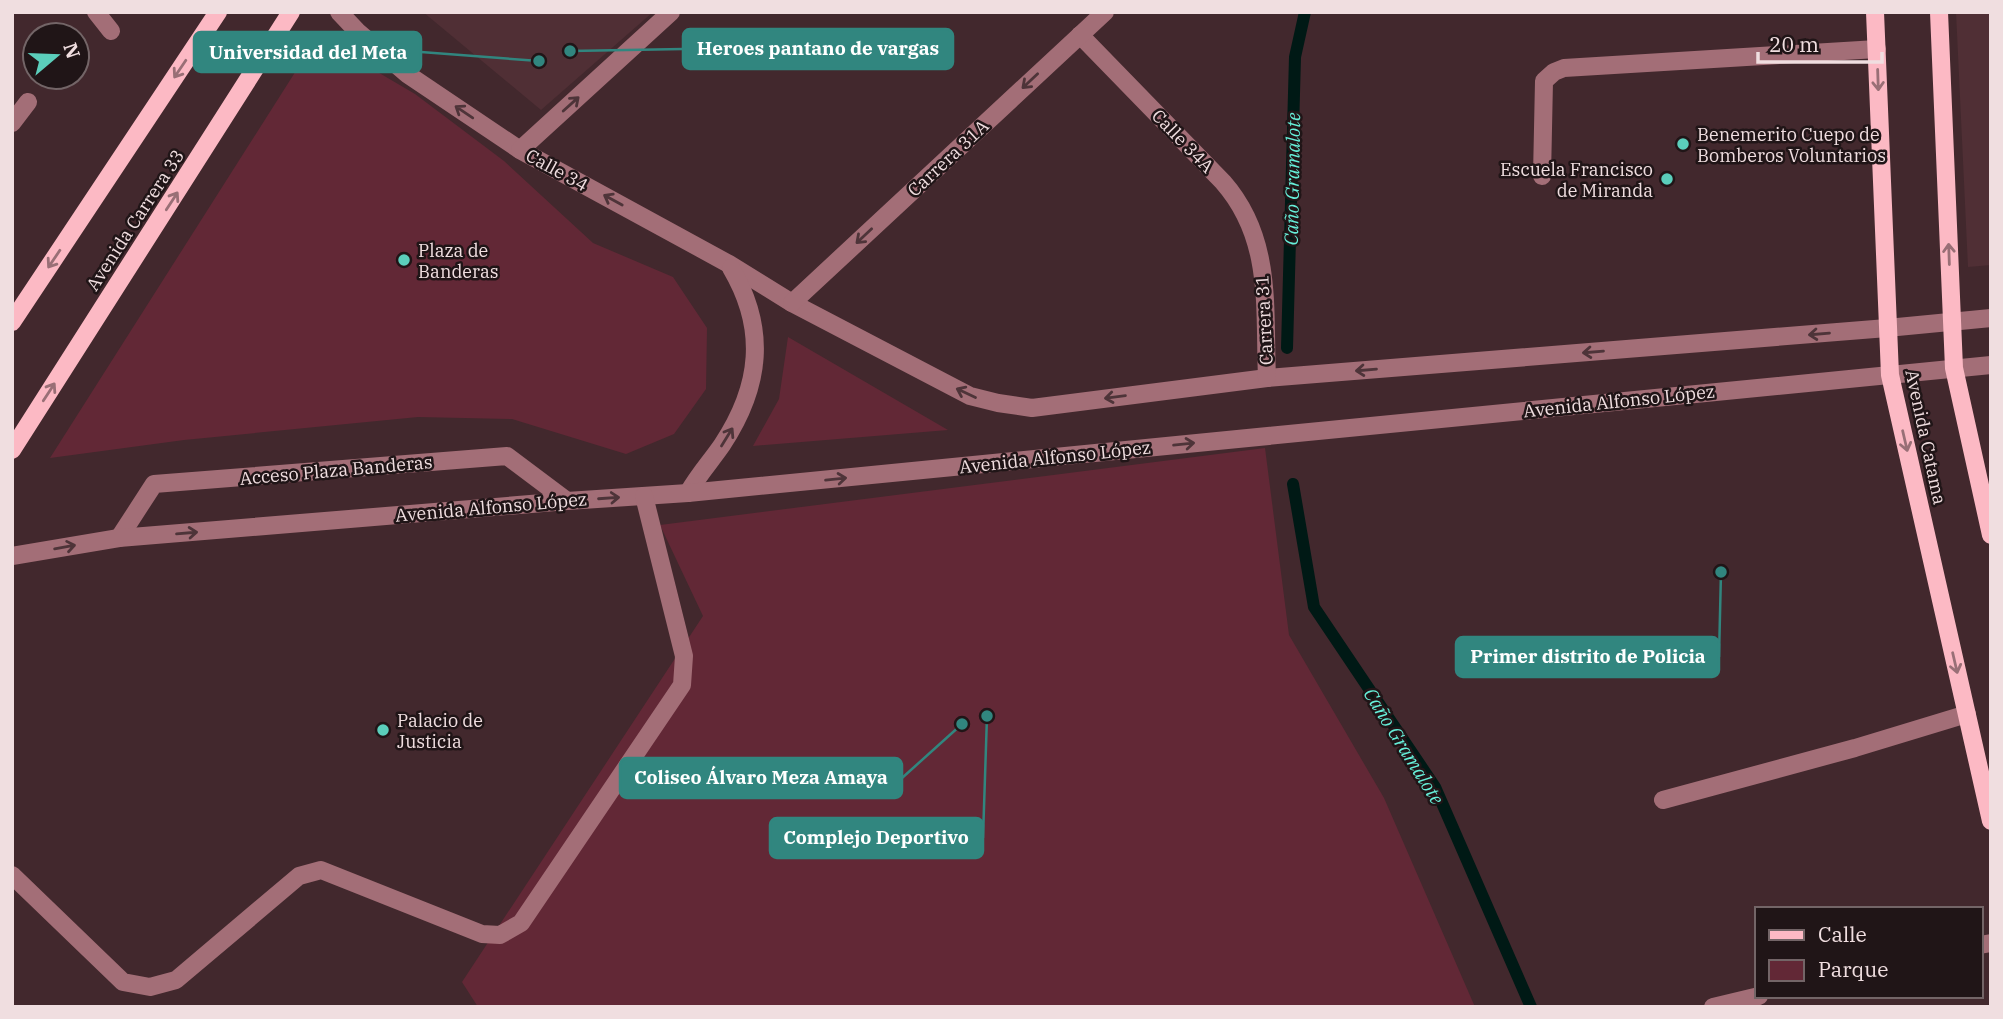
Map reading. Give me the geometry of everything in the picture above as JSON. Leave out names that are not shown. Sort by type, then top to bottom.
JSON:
[{"type":"main road","points":[[12,322],[218,12]]},
{"type":"main road","name":"Avenida Carrera 33","points":[[12,450],[291,12]]},
{"type":"main road","name":"Avenida Catama","points":[[1875,12],[1890,375],[1991,821]]},
{"type":"main road","points":[[1939,12],[1954,368],[1991,535]]},
{"type":"street","points":[[96,12],[111,31]]},
{"type":"street","name":"Calle 34","points":[[339,12],[407,74],[520,150],[729,264],[792,303]]},
{"type":"street","points":[[520,150],[671,12]]},
{"type":"street","name":"Carrera 31A","points":[[792,303],[1105,12]]},
{"type":"street","name":"Calle 34A","points":[[1080,35],[1238,199],[1253,229],[1261,262]]},
{"type":"street","points":[[1542,176],[1544,81],[1554,72],[1578,67],[1877,49]]},
{"type":"street","points":[[12,123],[29,102]]},
{"type":"street","name":"Carrera 31","points":[[1261,262],[1267,378]]},
{"type":"street","points":[[688,493],[735,424],[752,380],[755,331],[745,296],[729,264]]},
{"type":"street","points":[[792,303],[970,396],[1032,408],[1267,378],[1991,318]]},
{"type":"street","name":"Avenida Alfonso López","points":[[12,556],[119,538],[688,493],[1991,365]]},
{"type":"street","name":"Acceso Plaza Banderas","points":[[119,538],[154,484],[507,456],[567,501]]},
{"type":"street","points":[[12,875],[123,982],[150,986],[176,981],[299,876],[321,870],[482,934],[500,935],[522,923],[682,685],[684,656],[645,496]]},
{"type":"street","points":[[1663,800],[1855,748],[1967,714]]},
{"type":"street","points":[[1713,1007],[1755,997]]},
{"type":"shaded area","points":[[423,12],[653,12],[541,110]]},
{"type":"shaded area","points":[[1956,12],[1991,12],[1991,265],[1968,267]]},
{"type":"green space","name":"Plaza de Banderas","points":[[320,33],[364,64],[415,94],[504,161],[593,243],[673,277],[707,328],[706,389],[674,434],[626,454],[512,419],[418,417],[184,440],[50,458]]},
{"type":"green space","points":[[788,337],[948,430],[753,446],[779,399]]},
{"type":"green space","points":[[1265,448],[1289,635],[1384,798],[1475,1007],[478,1007],[462,982],[703,616],[660,525]]},
{"type":"waterway","name":"Caño Gramalote","points":[[1287,348],[1295,57],[1305,12]]},
{"type":"waterway","name":"Caño Gramalote","points":[[1293,484],[1314,607],[1435,787],[1531,1007]]},
{"type":"place","name":"Heroes pantano de vargas","points":[[570,51]]},
{"type":"place","name":"Universidad del Meta","points":[[539,61]]},
{"type":"place","name":"Benemerito Cuepo de Bomberos Voluntarios","points":[[1683,144]]},
{"type":"place","name":"Escuela Francisco de Miranda","points":[[1667,179]]},
{"type":"place","name":"Plaza de Banderas","points":[[404,260]]},
{"type":"place","name":"Primer distrito de Policia","points":[[1721,572]]},
{"type":"place","name":"Complejo Deportivo","points":[[987,716]]},
{"type":"place","name":"Coliseo Álvaro Meza Amaya","points":[[962,724]]},
{"type":"place","name":"Palacio de Justicia","points":[[383,730]]}]
